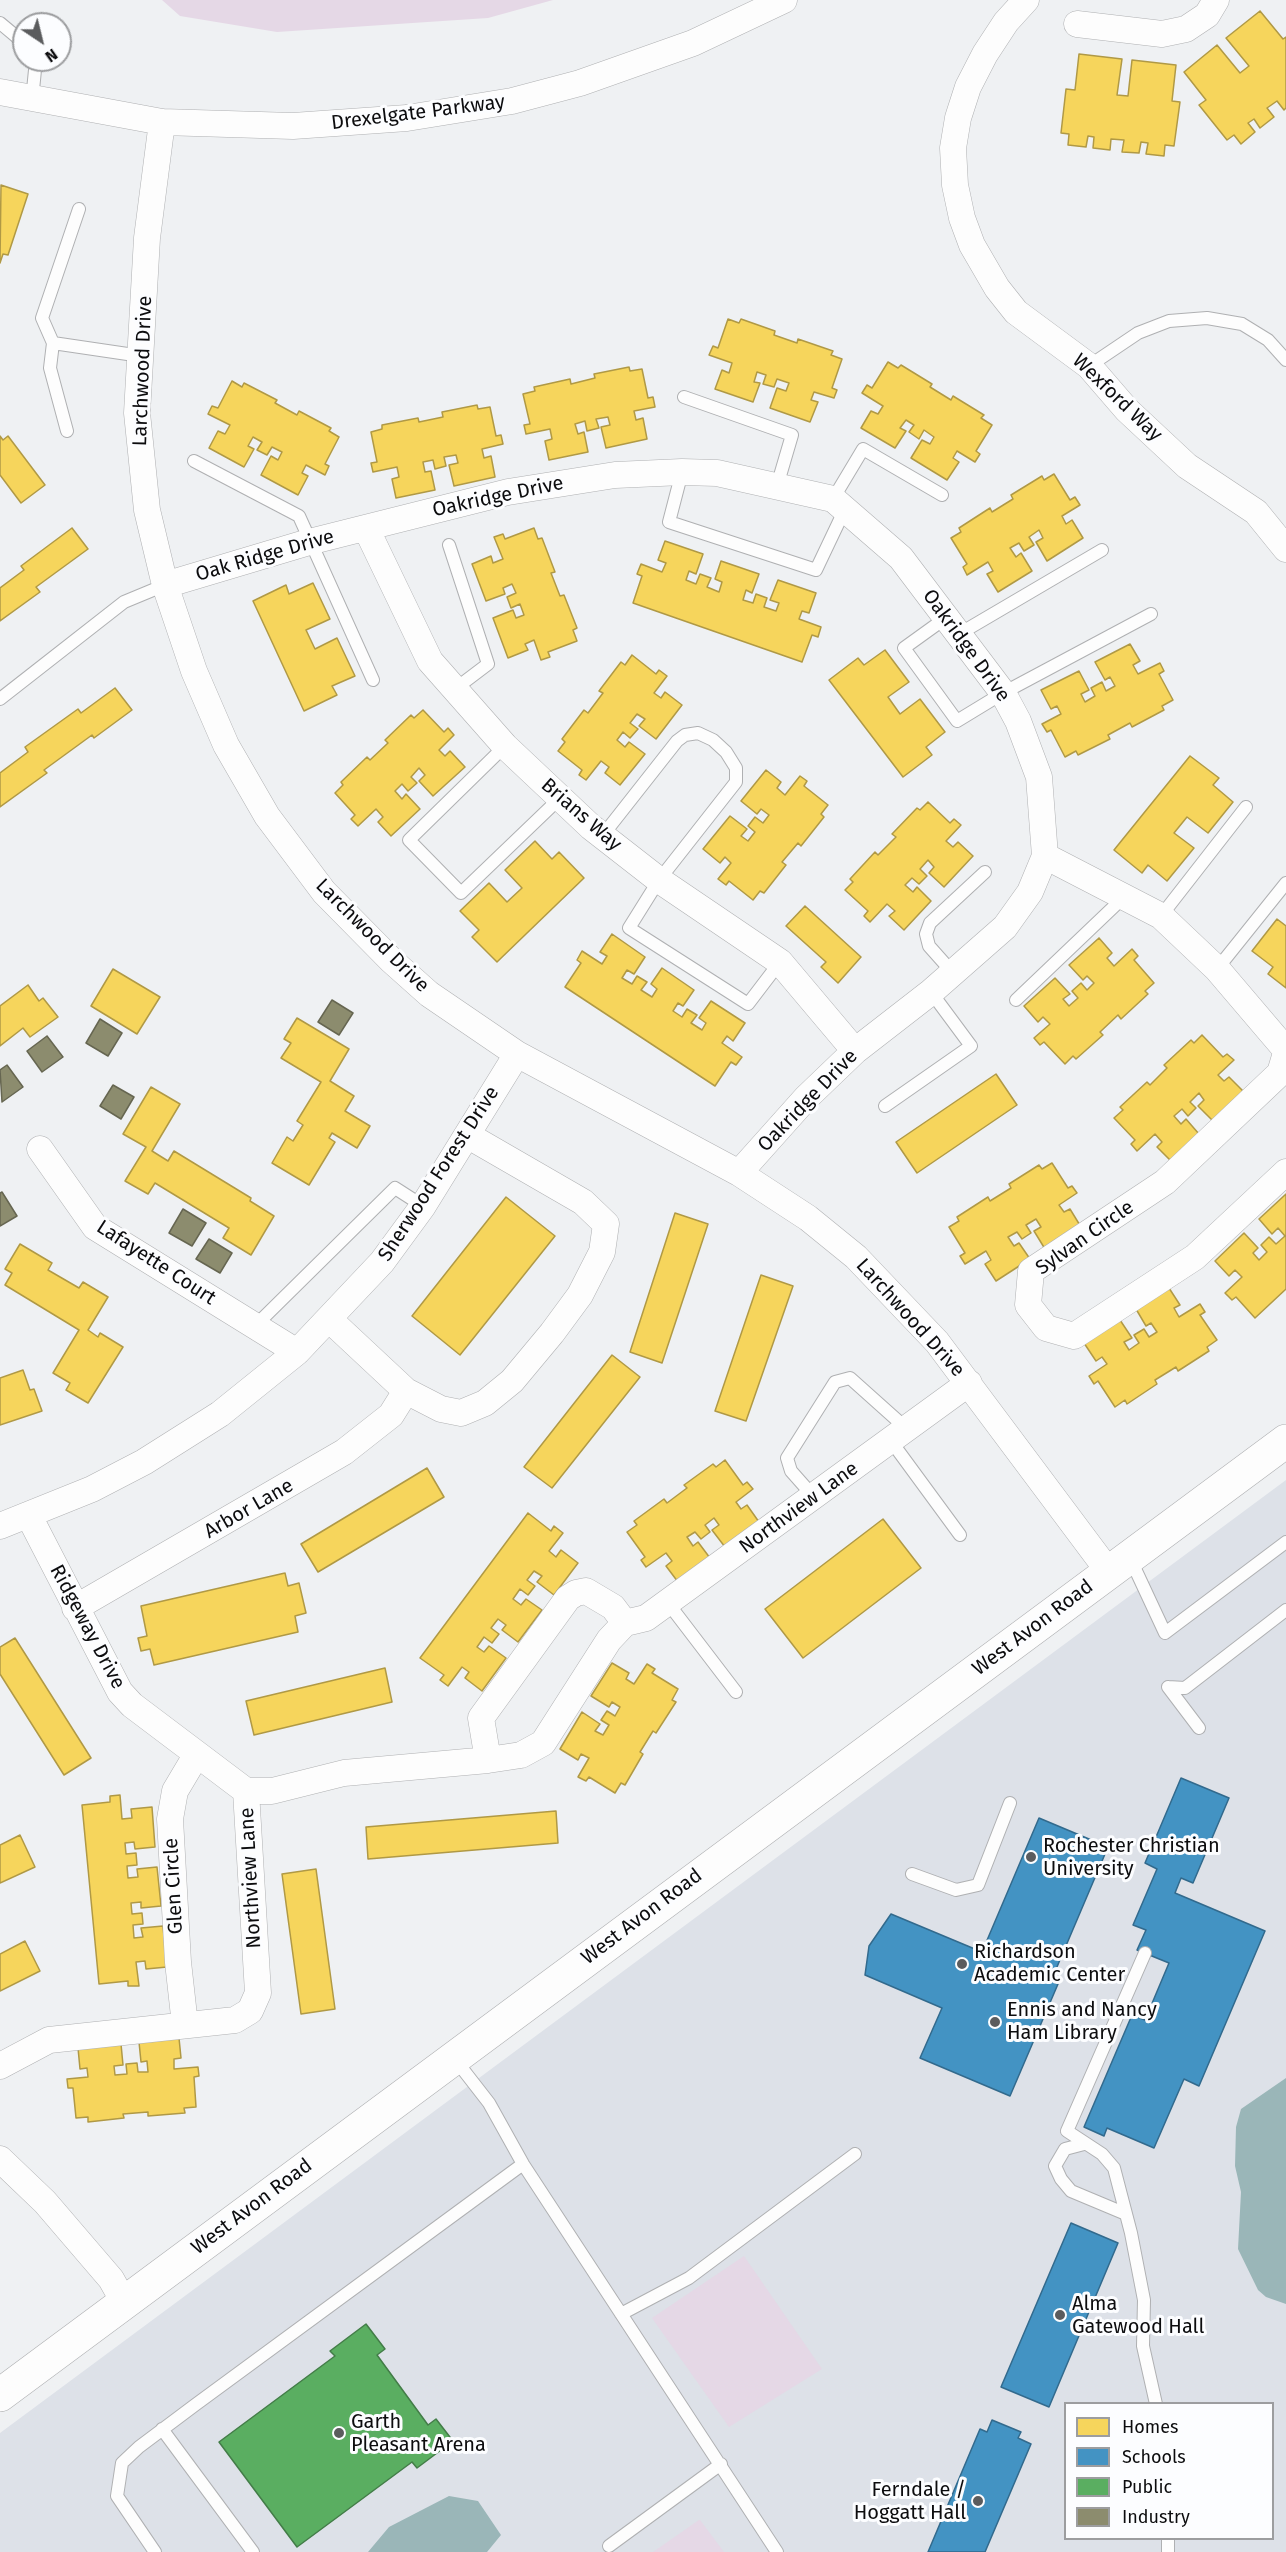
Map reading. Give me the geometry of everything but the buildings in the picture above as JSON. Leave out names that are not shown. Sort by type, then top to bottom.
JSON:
[{"type":"main road","name":"West Avon Road","points":[[0,2395],[1286,1441]]},
{"type":"street","name":"Drexelgate Parkway","points":[[0,92],[32,100],[162,122],[329,125],[460,111],[512,101],[633,66],[748,8],[784,0]]},
{"type":"street","name":"Wexford Way","points":[[1026,0],[1006,22],[968,87],[958,118],[953,148],[955,185],[972,245],[997,288],[1016,312],[1089,366],[1127,410],[1187,466],[1256,512],[1286,549]]},
{"type":"street","points":[[1077,24],[1162,34],[1186,29],[1207,15],[1216,0]]},
{"type":"street","name":"Larchwood Drive","points":[[162,122],[147,238],[137,413],[147,510],[180,635],[207,705],[238,765],[285,842],[324,892],[392,961],[429,994],[517,1054],[739,1173],[808,1218],[856,1257],[900,1300],[1119,1564]]},
{"type":"street","name":"Oakridge Drive","points":[[366,528],[508,492],[615,475],[717,473],[777,486],[839,504],[901,558],[1003,693],[1018,721],[1039,777],[1045,856],[1030,892],[1005,927],[931,992],[855,1051],[806,1098],[739,1173]]},
{"type":"street","name":"Oak Ridge Drive","points":[[165,585],[309,542],[366,528]]},
{"type":"street","name":"Brians Way","points":[[366,528],[430,661],[505,746],[560,798],[659,880],[780,962],[855,1051]]},
{"type":"street","name":"Sylvan Circle","points":[[1045,856],[1161,916],[1217,969],[1286,1051],[1280,1073],[1165,1182],[1031,1271],[1028,1305],[1046,1328],[1074,1336],[1195,1257],[1286,1172]]},
{"type":"street","name":"Sherwood Forest Drive","points":[[0,1526],[92,1490],[201,1428],[249,1393],[297,1352],[330,1320],[382,1262],[423,1206],[517,1054]]},
{"type":"street","points":[[330,1320],[406,1391],[441,1409],[461,1413],[485,1403],[512,1381],[552,1333],[580,1294],[602,1252],[606,1224],[583,1202],[467,1135]]},
{"type":"street","name":"Lafayette Court","points":[[40,1149],[95,1227],[297,1352]]},
{"type":"street","name":"Northview Lane","points":[[185,2025],[235,2020],[250,2011],[258,1993],[246,1791],[272,1791],[344,1773],[521,1755],[543,1743],[609,1640],[625,1623],[646,1618],[668,1603],[969,1383]]},
{"type":"street","name":"Arbor Lane","points":[[75,1608],[344,1452],[391,1415],[406,1391]]},
{"type":"street","name":"Ridgeway Drive","points":[[29,1516],[120,1692],[132,1705],[246,1791]]},
{"type":"street","points":[[488,1760],[481,1718],[568,1598],[586,1591],[613,1606],[625,1623]]},
{"type":"street","name":"Glen Circle","points":[[185,2025],[178,1962],[170,1819],[175,1791],[197,1754]]},
{"type":"street","points":[[0,2066],[13,2057],[49,2040],[185,2025]]},
{"type":"street","points":[[0,2159],[45,2202],[111,2279],[124,2301]]},
{"type":"lane","points":[[0,23],[12,33]]},
{"type":"lane","points":[[32,100],[35,72]]},
{"type":"lane","points":[[67,431],[50,368],[53,343],[42,318],[79,209]]},
{"type":"lane","points":[[1089,366],[1138,333],[1169,321],[1207,318],[1242,324],[1268,340],[1286,360]]},
{"type":"lane","points":[[53,343],[141,356]]},
{"type":"lane","points":[[684,397],[792,435],[777,486]]},
{"type":"lane","points":[[682,472],[669,522],[816,570],[839,504],[863,449],[942,495]]},
{"type":"lane","points":[[194,461],[299,516],[373,680]]},
{"type":"lane","points":[[449,545],[488,664],[455,689]]},
{"type":"lane","points":[[1102,550],[904,648],[957,721],[1003,693],[1151,614]]},
{"type":"lane","points":[[0,699],[124,602],[165,585]]},
{"type":"lane","points":[[603,835],[677,741],[685,735],[698,733],[713,740],[726,752],[736,768],[736,782],[659,880],[628,928],[748,1005],[780,962]]},
{"type":"lane","points":[[505,746],[409,840],[461,893],[560,798]]},
{"type":"lane","points":[[1161,916],[1246,807]]},
{"type":"lane","points":[[953,973],[929,946],[926,934],[930,923],[985,872]]},
{"type":"lane","points":[[1217,969],[1286,883]]},
{"type":"lane","points":[[1016,1000],[1124,897]]},
{"type":"lane","points":[[885,1106],[971,1046],[931,992]]},
{"type":"lane","points":[[255,1326],[395,1188],[423,1206]]},
{"type":"lane","points":[[814,1497],[791,1471],[787,1458],[835,1382],[850,1378],[899,1435],[960,1535]]},
{"type":"lane","points":[[1119,1564],[1165,1633],[1286,1542]]},
{"type":"lane","points":[[668,1603],[736,1692]]},
{"type":"lane","points":[[1199,1728],[1168,1688],[1185,1688],[1286,1610]]},
{"type":"lane","points":[[912,1874],[956,1890],[978,1885],[1010,1803]]},
{"type":"lane","points":[[1145,1953],[1067,2131],[1102,2154],[1114,2168],[1144,2300],[1143,2346],[1156,2402]]},
{"type":"lane","points":[[453,2057],[489,2103],[523,2164],[777,2552]]},
{"type":"lane","points":[[1084,2144],[1065,2149],[1055,2166],[1061,2179],[1071,2191],[1126,2214]]},
{"type":"lane","points":[[621,2314],[689,2278],[855,2154]]},
{"type":"lane","points":[[155,2552],[117,2496],[122,2463],[162,2429],[523,2164]]},
{"type":"lane","points":[[162,2429],[253,2552]]},
{"type":"lane","points":[[609,2546],[721,2464]]},
{"type":"shaded area","points":[[162,0],[553,0],[488,18],[277,32],[180,16]]},
{"type":"shaded area","name":"Rochester Christian University","points":[[1286,1480],[1286,2552],[0,2552],[0,2433]]},
{"type":"shaded area","points":[[744,2256],[822,2369],[729,2427],[652,2318]]},
{"type":"shaded area","points":[[699,2520],[724,2552],[653,2552]]},
{"type":"water","points":[[1286,2078],[1286,2304],[1266,2297],[1258,2290],[1238,2249],[1241,2192],[1235,2166],[1236,2127],[1241,2109]]},
{"type":"water","points":[[449,2496],[478,2501],[501,2535],[487,2552],[368,2552],[389,2527]]},
{"type":"place","name":"Rochester Christian University","points":[[1031,1857]]},
{"type":"place","name":"Richardson Academic Center","points":[[962,1964]]},
{"type":"place","name":"Ennis and Nancy Ham Library","points":[[995,2022]]},
{"type":"place","name":"Alma Gatewood Hall","points":[[1060,2315]]},
{"type":"place","name":"Garth Pleasant Arena","points":[[339,2433]]},
{"type":"place","name":"Ferndale / Hoggatt Hall","points":[[978,2501]]}]
